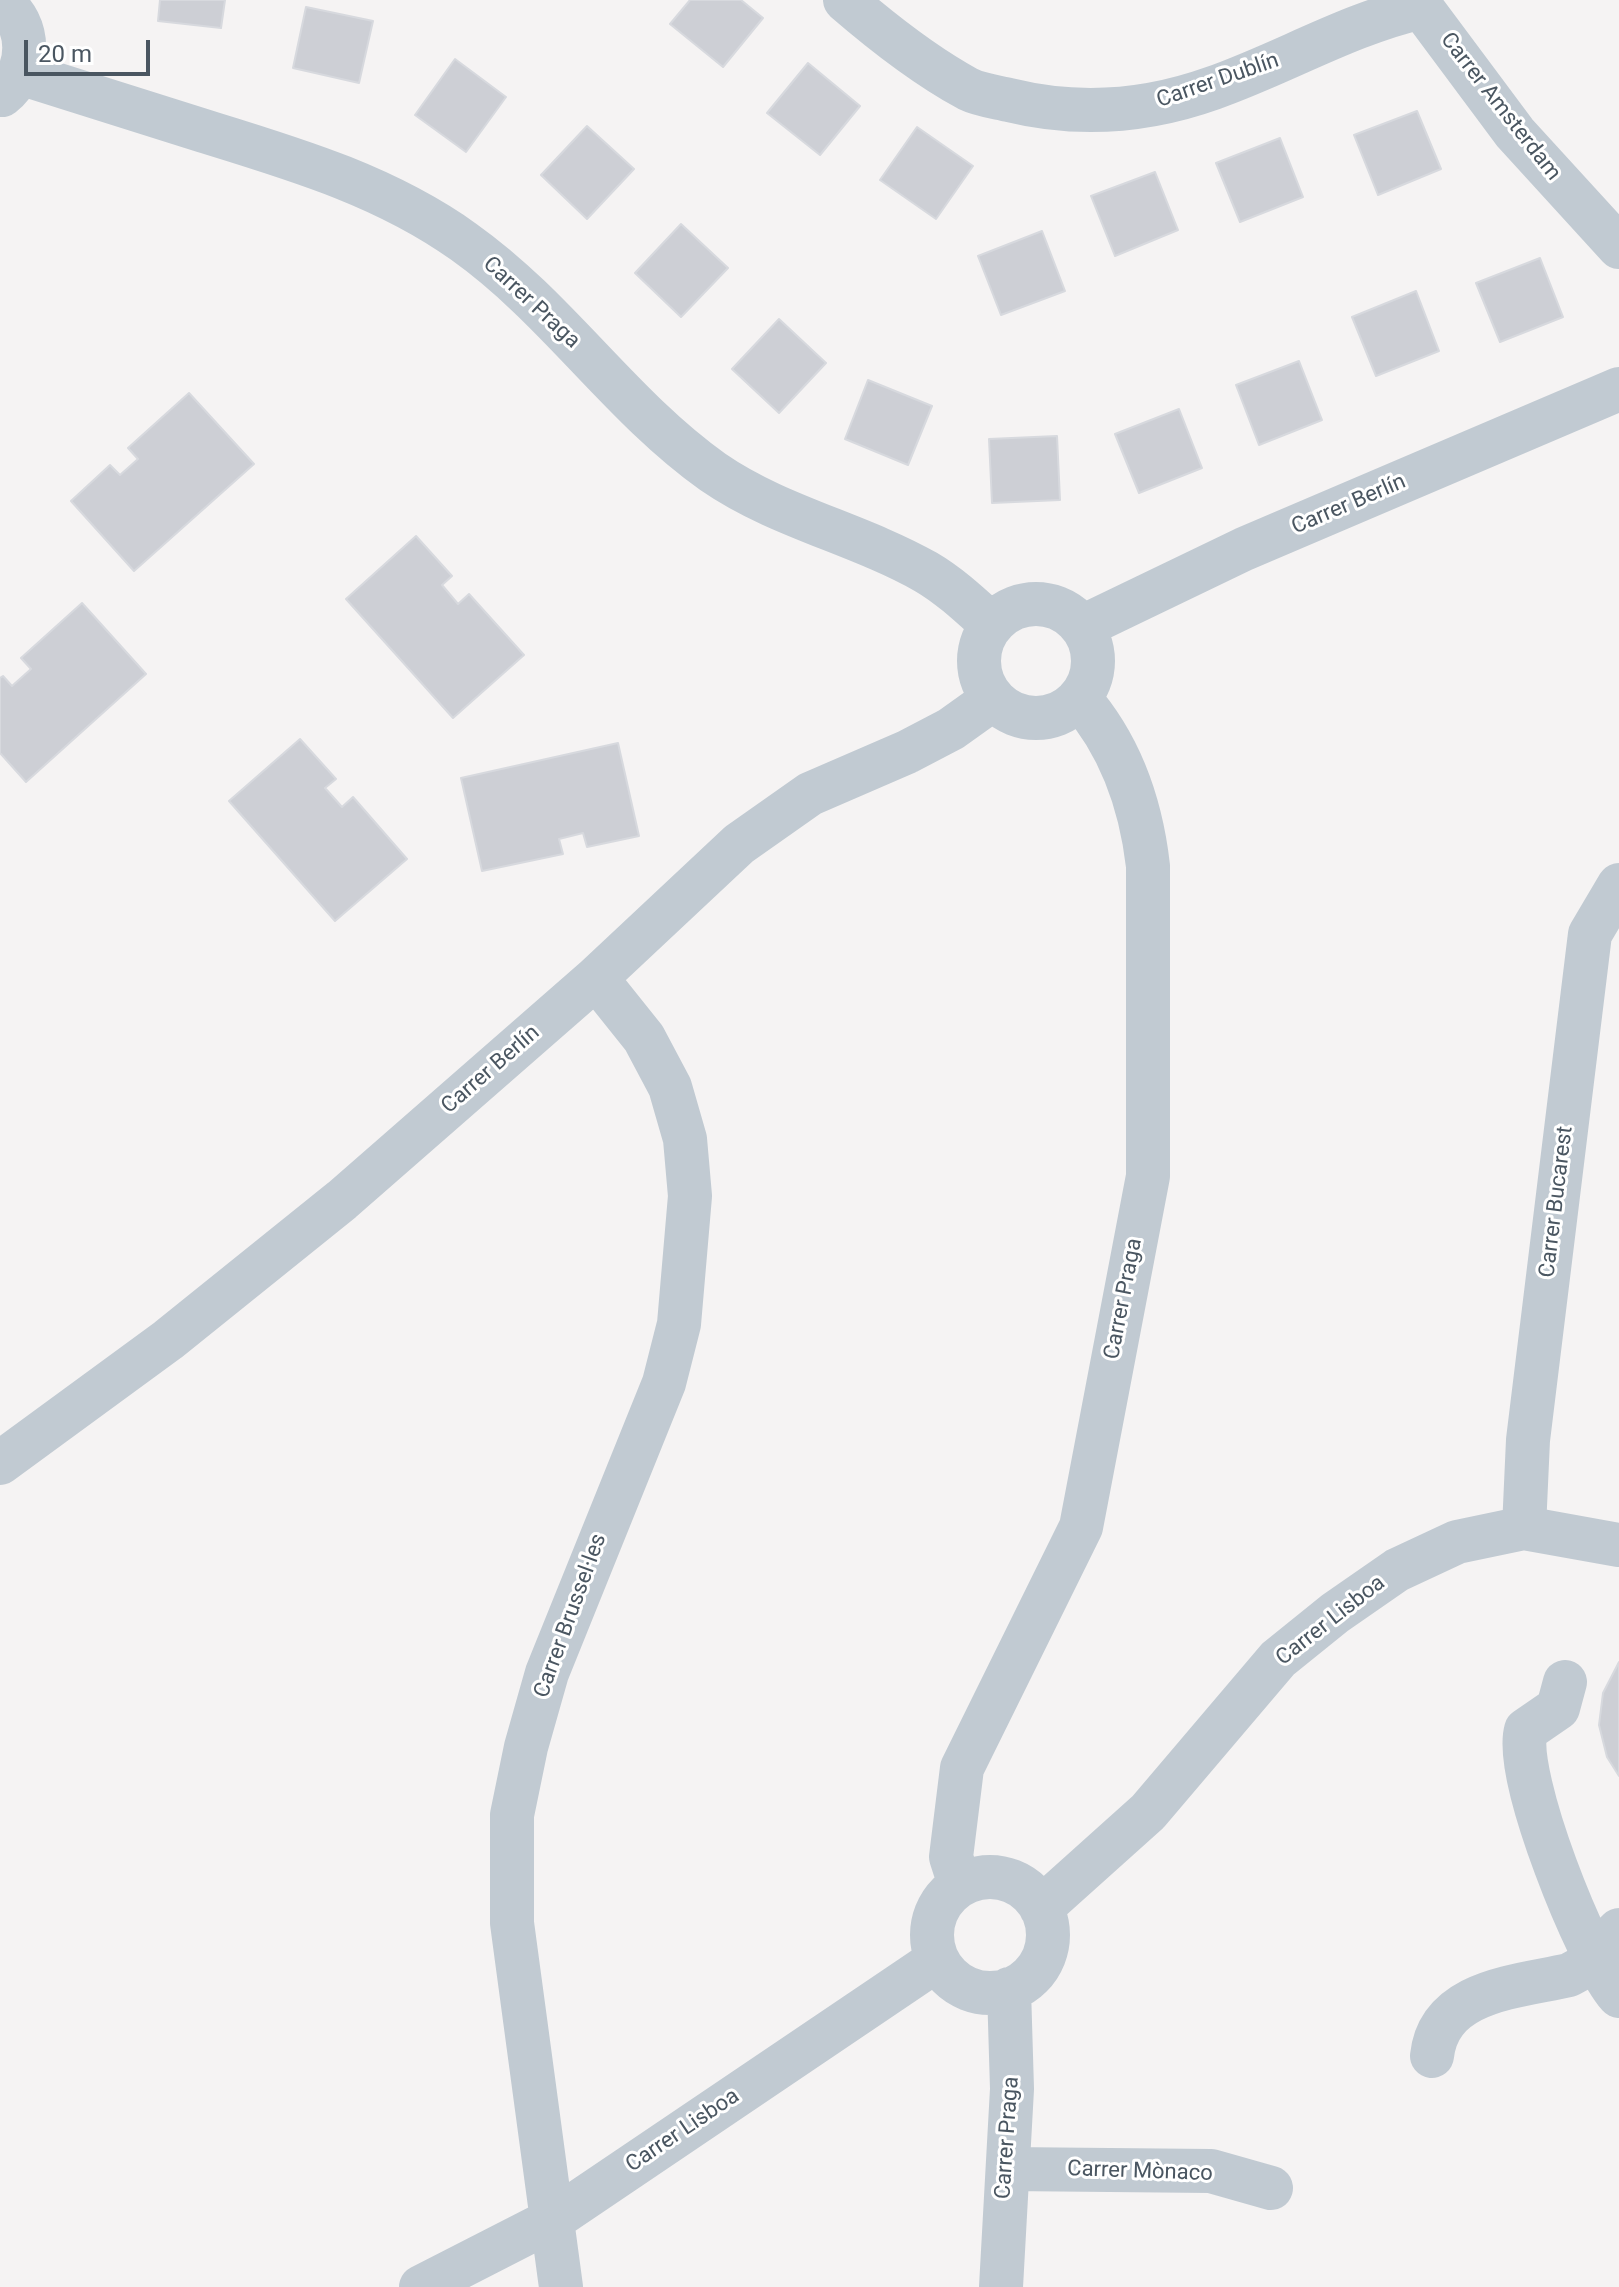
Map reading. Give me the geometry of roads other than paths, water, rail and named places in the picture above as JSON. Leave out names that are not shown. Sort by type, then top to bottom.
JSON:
[{"type":"street","name":"Carrer Dublín","points":[[845,0],[892,38],[971,90],[1048,109],[1095,111],[1143,108],[1212,89],[1378,17],[1419,3]]},
{"type":"street","points":[[0,2],[18,22],[25,40],[25,59],[10,84]]},
{"type":"street","name":"Carrer Amsterdam","points":[[1419,3],[1515,133],[1619,247]]},
{"type":"street","name":"Carrer Praga","points":[[10,84],[277,151],[355,181],[440,226],[505,275],[637,409],[715,473],[763,501],[922,570],[992,625]]},
{"type":"street","name":"Carrer Berlín","points":[[1082,627],[1244,549],[1619,389]]},
{"type":"street","points":[[1039,603],[1059,608],[1082,627],[1093,651],[1093,670],[1087,688],[1061,713],[1043,718],[1025,717],[993,699],[978,665],[981,646],[992,625],[1003,614],[1020,606],[1039,603]]},
{"type":"street","name":"Carrer Praga","points":[[960,1885],[951,1857],[962,1768],[1081,1527],[1148,1176],[1148,866],[1144,827],[1115,751],[1093,714],[1079,698]]},
{"type":"street","name":"Carrer Berlín","points":[[0,1463],[168,1340],[342,1200],[596,978],[739,844],[771,819],[810,794],[951,729],[993,699]]},
{"type":"street","name":"Carrer Bucarest","points":[[1524,1528],[1528,1440],[1590,934],[1619,885]]},
{"type":"street","name":"Carrer Brussel·les","points":[[561,2287],[512,1923],[512,1815],[526,1747],[547,1673],[664,1383],[679,1324],[690,1196],[685,1139],[670,1087],[644,1038],[596,978]]},
{"type":"street","name":"Carrer Lisboa","points":[[1041,1908],[1148,1812],[1278,1659],[1335,1613],[1397,1570],[1457,1542],[1524,1528],[1619,1545]]},
{"type":"street","points":[[1565,1682],[1558,1708],[1526,1730],[1523,1754],[1538,1810],[1606,1944],[1619,1996]]},
{"type":"street","points":[[976,1878],[1009,1880],[1024,1887],[1041,1908],[1049,1938],[1044,1958],[1034,1974],[1009,1989],[981,1993],[963,1987],[948,1976],[937,1960],[932,1943],[932,1924],[947,1894],[960,1885],[976,1878]]},
{"type":"street","points":[[1432,2056],[1434,2040],[1445,2018],[1468,2001],[1484,1994],[1569,1975],[1606,1944]]},
{"type":"street","name":"Carrer Lisboa","points":[[421,2287],[552,2220],[937,1960]]},
{"type":"street","name":"Carrer Praga","points":[[1001,2287],[1014,2038],[1009,1989]]},
{"type":"street","name":"Carrer Mònaco","points":[[1008,2169],[1211,2171],[1271,2188]]}]
